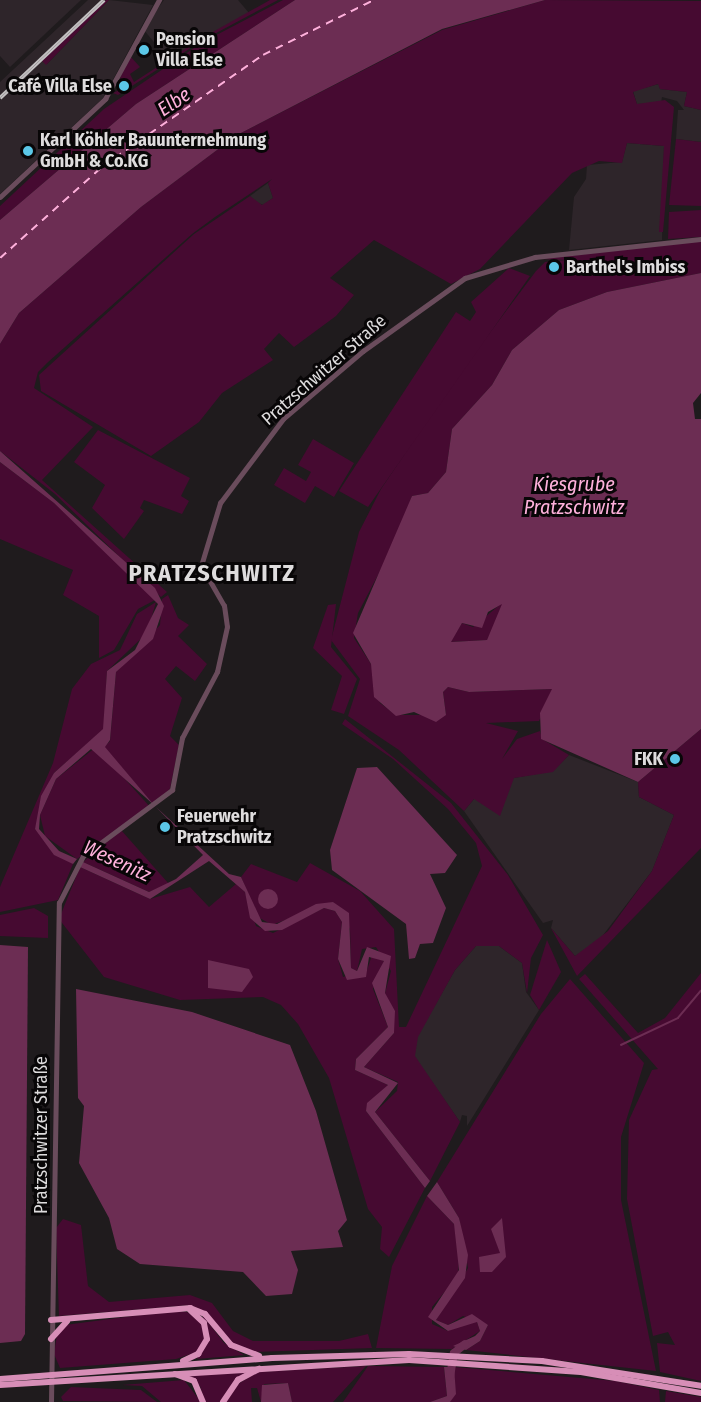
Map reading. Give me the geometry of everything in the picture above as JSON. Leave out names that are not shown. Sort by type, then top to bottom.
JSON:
[{"type":"highway","points":[[51,1320],[181,1308],[202,1312],[239,1350],[272,1358]]},
{"type":"highway","points":[[173,1365],[198,1354],[207,1339],[203,1320],[181,1308]]},
{"type":"highway","points":[[51,1340],[67,1320]]},
{"type":"highway","points":[[0,1385],[173,1365],[352,1353],[499,1361],[701,1386]]},
{"type":"highway","points":[[0,1379],[352,1361],[499,1361]]},
{"type":"highway","points":[[223,1402],[243,1376],[271,1365]]},
{"type":"highway","points":[[166,1372],[194,1381],[203,1402]]},
{"type":"highway","points":[[667,1382],[701,1392]]},
{"type":"street","points":[[0,197],[105,99],[159,0]]},
{"type":"street","name":"Pratzschwitzer Straße","points":[[51,1402],[56,930],[59,903],[73,871],[83,856],[154,808],[172,790],[182,738],[217,672],[222,650],[225,612],[201,566],[218,508],[284,419],[439,292],[477,272],[535,257],[701,239]]},
{"type":"shaded area","points":[[0,0],[81,0],[10,67],[0,56]]},
{"type":"shaded area","points":[[88,0],[106,0],[42,61],[47,64],[109,0],[153,5],[103,98],[0,194],[0,82]]},
{"type":"shaded area","points":[[106,0],[109,0],[46,65],[42,61]]},
{"type":"shaded area","points":[[164,0],[238,0],[249,13],[169,60],[143,29]]},
{"type":"shaded area","points":[[270,0],[278,0],[203,40],[118,95],[113,93],[130,85],[120,78],[130,56],[140,67],[130,74],[134,82],[202,38]]},
{"type":"shaded area","points":[[283,0],[295,0],[136,104],[0,220],[0,206],[104,109],[203,42]]},
{"type":"shaded area","points":[[545,0],[701,1],[701,110],[684,106],[687,92],[660,89],[658,84],[633,92],[637,104],[665,100],[674,107],[663,232],[659,232],[664,146],[627,143],[622,163],[599,161],[572,173],[480,269],[451,284],[374,240],[330,278],[354,295],[336,316],[294,347],[279,333],[264,349],[273,360],[222,393],[199,422],[151,456],[41,391],[39,375],[194,234],[250,196],[262,205],[273,198],[268,183],[272,179],[192,234],[38,372],[34,388],[93,427],[42,480],[167,592],[161,597],[55,494],[0,451],[0,344],[19,313],[141,207],[237,135],[442,30]]},
{"type":"shaded area","points":[[659,84],[660,89],[687,92],[684,106],[701,110],[701,142],[676,139],[678,110],[684,110],[677,101],[662,97],[661,103],[637,104],[633,91]]},
{"type":"shaded area","points":[[676,139],[701,142],[701,206],[669,205]]},
{"type":"shaded area","points":[[627,143],[664,146],[662,240],[569,250],[574,197],[586,179],[587,165],[622,162]]},
{"type":"shaded area","points":[[268,183],[273,198],[263,205],[254,201],[250,196]]},
{"type":"shaded area","points":[[701,210],[701,237],[668,239],[669,212]]},
{"type":"shaded area","points":[[701,241],[701,273],[607,292],[559,310],[512,350],[492,385],[452,429],[446,472],[428,493],[412,496],[399,535],[358,613],[354,638],[371,664],[380,703],[396,715],[446,715],[443,692],[448,687],[469,692],[553,689],[539,721],[486,723],[518,731],[502,759],[517,739],[540,731],[542,739],[569,755],[553,772],[514,778],[500,816],[474,799],[464,811],[399,750],[348,716],[360,679],[331,640],[359,532],[381,489],[456,378],[536,271],[545,262],[566,260],[541,259]]},
{"type":"shaded area","points":[[509,268],[530,276],[368,507],[339,491],[456,312],[470,321],[476,312],[471,302]]},
{"type":"shaded area","points":[[98,430],[190,478],[181,496],[189,501],[182,514],[144,500],[140,508],[144,511],[124,539],[92,508],[105,485],[74,462]]},
{"type":"shaded area","points":[[313,439],[354,463],[334,497],[315,486],[305,503],[274,485],[284,468],[306,481],[311,472],[298,465]]},
{"type":"shaded area","points":[[0,462],[54,503],[151,593],[155,600],[138,609],[114,650],[99,658],[99,616],[63,595],[73,570],[0,539]]},
{"type":"shaded area","points":[[168,595],[178,618],[189,625],[178,636],[207,664],[195,681],[176,666],[165,679],[182,698],[170,736],[179,745],[170,789],[154,805],[104,747],[110,741],[116,672],[160,625],[162,599]]},
{"type":"shaded area","points":[[156,602],[147,633],[107,671],[104,729],[54,773],[35,829],[73,864],[58,900],[0,912],[0,887],[53,763],[72,689],[91,664],[120,650],[137,614]]},
{"type":"shaded area","points":[[502,603],[504,609],[487,640],[450,642],[462,623],[473,627]]},
{"type":"shaded area","points":[[336,604],[331,647],[357,679],[344,714],[331,710],[342,676],[313,648],[328,605]]},
{"type":"shaded area","points":[[345,719],[451,803],[508,875],[543,935],[531,958],[527,993],[522,963],[499,946],[476,946],[455,970],[418,1037],[415,1056],[460,1122],[430,1181],[375,1112],[397,1091],[398,1082],[364,1067],[394,1033],[385,993],[391,971],[376,947],[362,949],[357,971],[351,968],[350,929],[333,902],[272,925],[258,917],[241,877],[251,864],[297,882],[310,863],[360,891],[394,929],[399,1027],[406,1027],[482,866],[476,843],[448,809],[393,759],[342,724]]},
{"type":"shaded area","points":[[701,729],[701,848],[577,976],[551,928],[575,956],[608,931],[652,871],[674,815],[639,797],[638,782]]},
{"type":"shaded area","points":[[96,747],[151,808],[77,859],[45,836],[40,815],[56,779]]},
{"type":"shaded area","points":[[569,755],[638,782],[639,797],[674,815],[652,871],[597,943],[575,956],[551,928],[553,920],[543,923],[464,811],[474,799],[514,778],[553,771]]},
{"type":"shaded area","points":[[121,830],[169,884],[149,892],[83,862]]},
{"type":"shaded area","points":[[80,867],[150,899],[190,887],[209,907],[236,884],[245,892],[256,926],[273,933],[324,908],[335,911],[342,922],[338,959],[343,977],[367,970],[372,955],[384,961],[373,989],[388,1027],[356,1059],[355,1070],[388,1085],[366,1111],[425,1188],[389,1257],[380,1249],[382,1227],[368,1209],[329,1078],[298,1024],[281,1005],[263,997],[180,1000],[104,977],[59,919]]},
{"type":"shaded area","points":[[34,908],[48,916],[48,938],[0,936],[0,915]]},
{"type":"shaded area","points":[[547,940],[561,972],[539,1010],[530,995]]},
{"type":"shaded area","points":[[476,946],[499,946],[522,963],[526,992],[539,1010],[467,1126],[467,1116],[462,1115],[460,1122],[414,1056],[417,1037],[455,970]]},
{"type":"shaded area","points":[[701,973],[701,1381],[660,1372],[657,1343],[675,1345],[668,1332],[653,1336],[627,1199],[629,1120],[652,1070],[658,1069],[579,979],[585,974],[638,1033],[665,1018]]},
{"type":"shaded area","points":[[570,979],[644,1063],[621,1137],[621,1200],[656,1371],[466,1350],[480,1341],[488,1325],[463,1316],[448,1325],[436,1320],[468,1268],[459,1218],[437,1182],[541,1014]]},
{"type":"shaded area","points":[[427,1196],[454,1224],[460,1244],[458,1276],[432,1307],[432,1324],[448,1331],[469,1320],[477,1322],[480,1331],[452,1349],[376,1348],[392,1266]]},
{"type":"shaded area","points":[[63,1219],[81,1225],[88,1286],[109,1302],[190,1295],[212,1303],[233,1331],[253,1341],[339,1341],[368,1334],[372,1348],[252,1352],[230,1343],[209,1315],[190,1305],[59,1316],[56,1228]]},
{"type":"shaded area","points":[[170,1311],[187,1312],[202,1322],[205,1340],[200,1351],[176,1359],[60,1368],[54,1354],[57,1334],[65,1325]]},
{"type":"shaded area","points":[[202,1314],[224,1343],[244,1355],[197,1359],[209,1339]]},
{"type":"shaded area","points":[[366,1366],[333,1402],[292,1402],[288,1383],[264,1384],[261,1402],[257,1388],[251,1388],[252,1402],[226,1402],[238,1384],[257,1372]]},
{"type":"shaded area","points":[[368,1366],[444,1367],[447,1396],[430,1402],[343,1402]]},
{"type":"shaded area","points":[[454,1367],[616,1381],[659,1390],[660,1402],[450,1402]]},
{"type":"shaded area","points":[[247,1372],[221,1402],[205,1402],[200,1386],[187,1375]]},
{"type":"shaded area","points":[[184,1380],[201,1402],[161,1402],[142,1386],[122,1385]]},
{"type":"shaded area","points":[[71,1387],[141,1390],[157,1402],[63,1401],[61,1397]]},
{"type":"shaded area","points":[[666,1391],[701,1397],[701,1402],[665,1402]]},
{"type":"water","name":"Elbe","points":[[295,0],[545,0],[442,29],[237,135],[141,207],[19,313],[0,344],[0,220],[136,104]]},
{"type":"water","name":"Kiesgrube Pratzschwitz","points":[[701,273],[701,393],[693,403],[695,419],[701,419],[701,729],[638,782],[541,739],[540,713],[552,689],[469,692],[448,687],[443,692],[446,715],[436,722],[414,712],[396,716],[374,697],[371,664],[353,633],[412,496],[428,493],[446,472],[452,429],[492,385],[512,350],[559,310],[607,292]],"holes":[[[502,604],[487,640],[451,642],[462,623],[482,628],[488,612]]]},
{"type":"water","points":[[0,451],[155,588],[164,606],[153,639],[116,672],[110,740],[105,747],[154,805],[91,749],[56,779],[40,815],[39,829],[59,851],[77,859],[73,864],[54,855],[35,829],[41,796],[54,773],[103,729],[107,671],[135,650],[158,604],[54,503],[0,462]]},
{"type":"water","points":[[377,767],[457,855],[445,873],[430,874],[446,908],[433,943],[420,944],[415,958],[409,959],[406,924],[332,870],[330,850],[357,768]]},
{"type":"water","points":[[156,807],[229,874],[241,877],[262,922],[277,924],[316,904],[333,902],[349,913],[351,968],[357,971],[367,947],[391,956],[385,993],[395,1011],[394,1033],[364,1067],[398,1083],[375,1112],[430,1181],[425,1188],[366,1111],[367,1103],[388,1085],[355,1070],[356,1059],[388,1027],[372,983],[384,961],[369,957],[366,977],[347,980],[338,959],[342,922],[335,911],[324,908],[282,930],[265,931],[250,918],[245,892],[209,861],[150,899],[80,867],[83,862],[149,892],[176,879],[203,855]]},
{"type":"water","points":[[264,889],[272,889],[278,895],[278,903],[272,909],[264,909],[258,903],[258,895]]},
{"type":"water","points":[[0,945],[28,947],[25,1334],[21,1341],[0,1343]]},
{"type":"water","points":[[208,960],[249,969],[253,977],[242,992],[208,988]]},
{"type":"water","points":[[76,989],[192,1012],[290,1045],[316,1111],[347,1220],[338,1231],[343,1247],[291,1251],[298,1270],[292,1294],[266,1296],[243,1272],[140,1264],[117,1249],[109,1218],[79,1163],[84,1106],[78,1098]]},
{"type":"water","points":[[437,1182],[459,1218],[468,1255],[465,1278],[436,1320],[448,1325],[472,1314],[488,1325],[480,1341],[466,1350],[453,1346],[475,1336],[480,1331],[477,1322],[448,1331],[428,1317],[459,1270],[454,1224],[427,1196]]},
{"type":"water","points":[[502,1218],[506,1257],[492,1272],[480,1272],[479,1257],[500,1253],[491,1229]]},
{"type":"water","points":[[444,1367],[454,1367],[456,1394],[450,1402],[430,1402],[447,1396]]},
{"type":"water","points":[[288,1383],[292,1402],[261,1402],[262,1385]]},
{"type":"waterway","points":[[621,1045],[678,1018],[701,991]]},
{"type":"waterway","name":"Wesenitz","points":[[450,1377],[454,1353],[465,1344]]},
{"type":"ferry route","points":[[0,258],[103,166],[263,55],[374,0]]},
{"type":"railway","points":[[0,98],[104,0]]},
{"type":"place","name":"Pension Villa Else","points":[[144,50]]},
{"type":"place","name":"Café Villa Else","points":[[124,86]]},
{"type":"place","name":"Karl Köhler Bauunternehmung GmbH & Co.KG","points":[[28,151]]},
{"type":"place","name":"Barthel's Imbiss","points":[[554,267]]},
{"type":"place","name":"FKK","points":[[675,759]]},
{"type":"place","name":"Feuerwehr Pratzschwitz","points":[[165,827]]},
{"type":"district","name":"PRATZSCHWITZ","points":[[212,574]]}]
